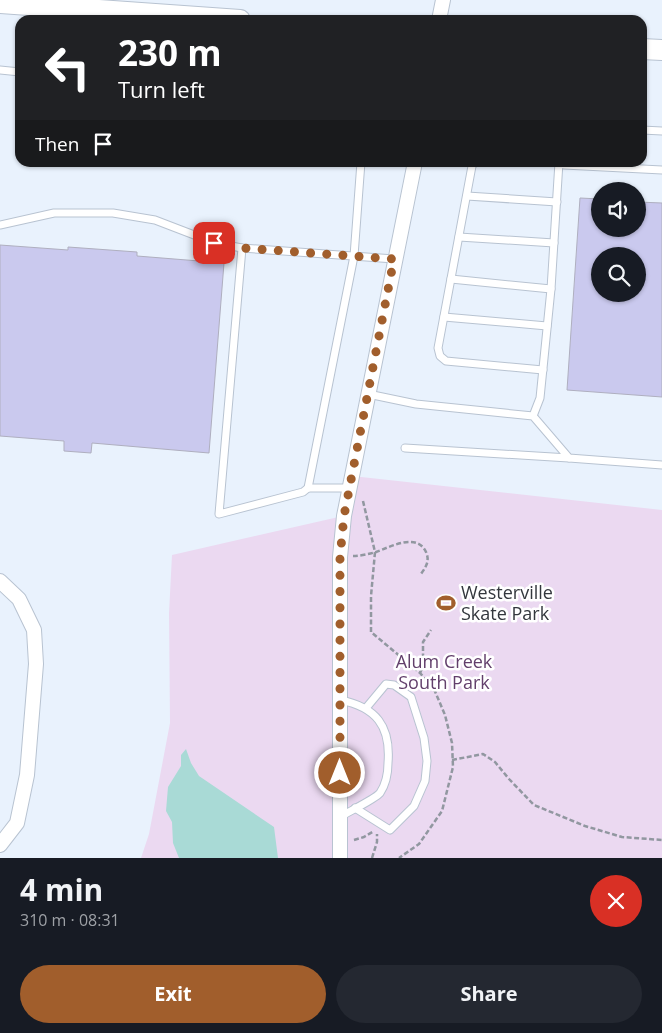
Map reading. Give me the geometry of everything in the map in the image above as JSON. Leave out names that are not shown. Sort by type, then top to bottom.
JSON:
[{"type":"main road","points":[[0,3],[169,15]]},
{"type":"main road","points":[[647,49],[662,50]]},
{"type":"street","points":[[440,15],[443,0]]},
{"type":"street","points":[[340,858],[340,557],[344,516],[414,167]]},
{"type":"street","points":[[0,581],[19,600],[34,630],[36,664],[27,775],[17,824],[0,845]]},
{"type":"lane","points":[[0,70],[15,72]]},
{"type":"lane","points":[[647,130],[662,132]]},
{"type":"lane","points":[[308,488],[354,256],[362,167]]},
{"type":"lane","points":[[472,167],[438,348],[440,356],[446,360],[543,370]]},
{"type":"lane","points":[[533,416],[540,398],[543,370],[560,167]]},
{"type":"lane","points":[[603,167],[662,170]]},
{"type":"lane","points":[[467,196],[557,202]]},
{"type":"lane","points":[[0,226],[54,213],[114,214],[155,220],[214,243],[242,248],[394,259]]},
{"type":"lane","points":[[459,236],[554,243]]},
{"type":"lane","points":[[242,248],[219,514],[303,492],[308,488],[349,488]]},
{"type":"lane","points":[[451,278],[550,289]]},
{"type":"lane","points":[[444,317],[547,326]]},
{"type":"lane","points":[[368,394],[416,404],[533,416],[569,458]]},
{"type":"lane","points":[[405,448],[662,465]]},
{"type":"lane","points":[[355,808],[390,830],[414,806],[425,781],[427,761],[424,738],[411,698],[394,685],[386,684],[366,708]]},
{"type":"lane","points":[[340,700],[355,703],[366,708],[380,721],[387,736],[389,753],[388,774],[379,794],[340,817]]},
{"type":"path","points":[[362,499],[375,552],[371,596],[371,632]]},
{"type":"path","points":[[340,557],[375,552],[406,542],[420,544],[425,549],[428,557],[427,565],[421,574]]},
{"type":"path","points":[[420,673],[423,666],[423,642],[431,630]]},
{"type":"path","points":[[452,760],[483,754],[495,762],[534,805],[585,826],[622,837],[662,840]]},
{"type":"path","points":[[340,843],[364,837],[377,830],[377,842],[372,858]]},
{"type":"green space","name":"Alum Creek South Park","points":[[352,476],[662,510],[662,858],[141,858],[149,834],[170,723],[169,613],[172,555],[343,516]]},
{"type":"shaded area","points":[[186,749],[191,763],[199,776],[274,827],[278,858],[179,858],[173,843],[172,822],[166,811],[168,787],[181,766],[181,755]]},
{"type":"building","points":[[580,198],[591,199],[591,237],[646,237],[646,202],[662,203],[662,397],[567,390]]},
{"type":"building","points":[[0,245],[68,250],[68,247],[137,252],[137,256],[224,263],[209,453],[92,443],[91,453],[64,451],[64,441],[0,436]]},
{"type":"place","name":"Westerville Skate Park","points":[[446,603]]},
{"type":"route","points":[[214,243],[242,248],[394,259],[344,516],[340,557],[340,773]]}]
